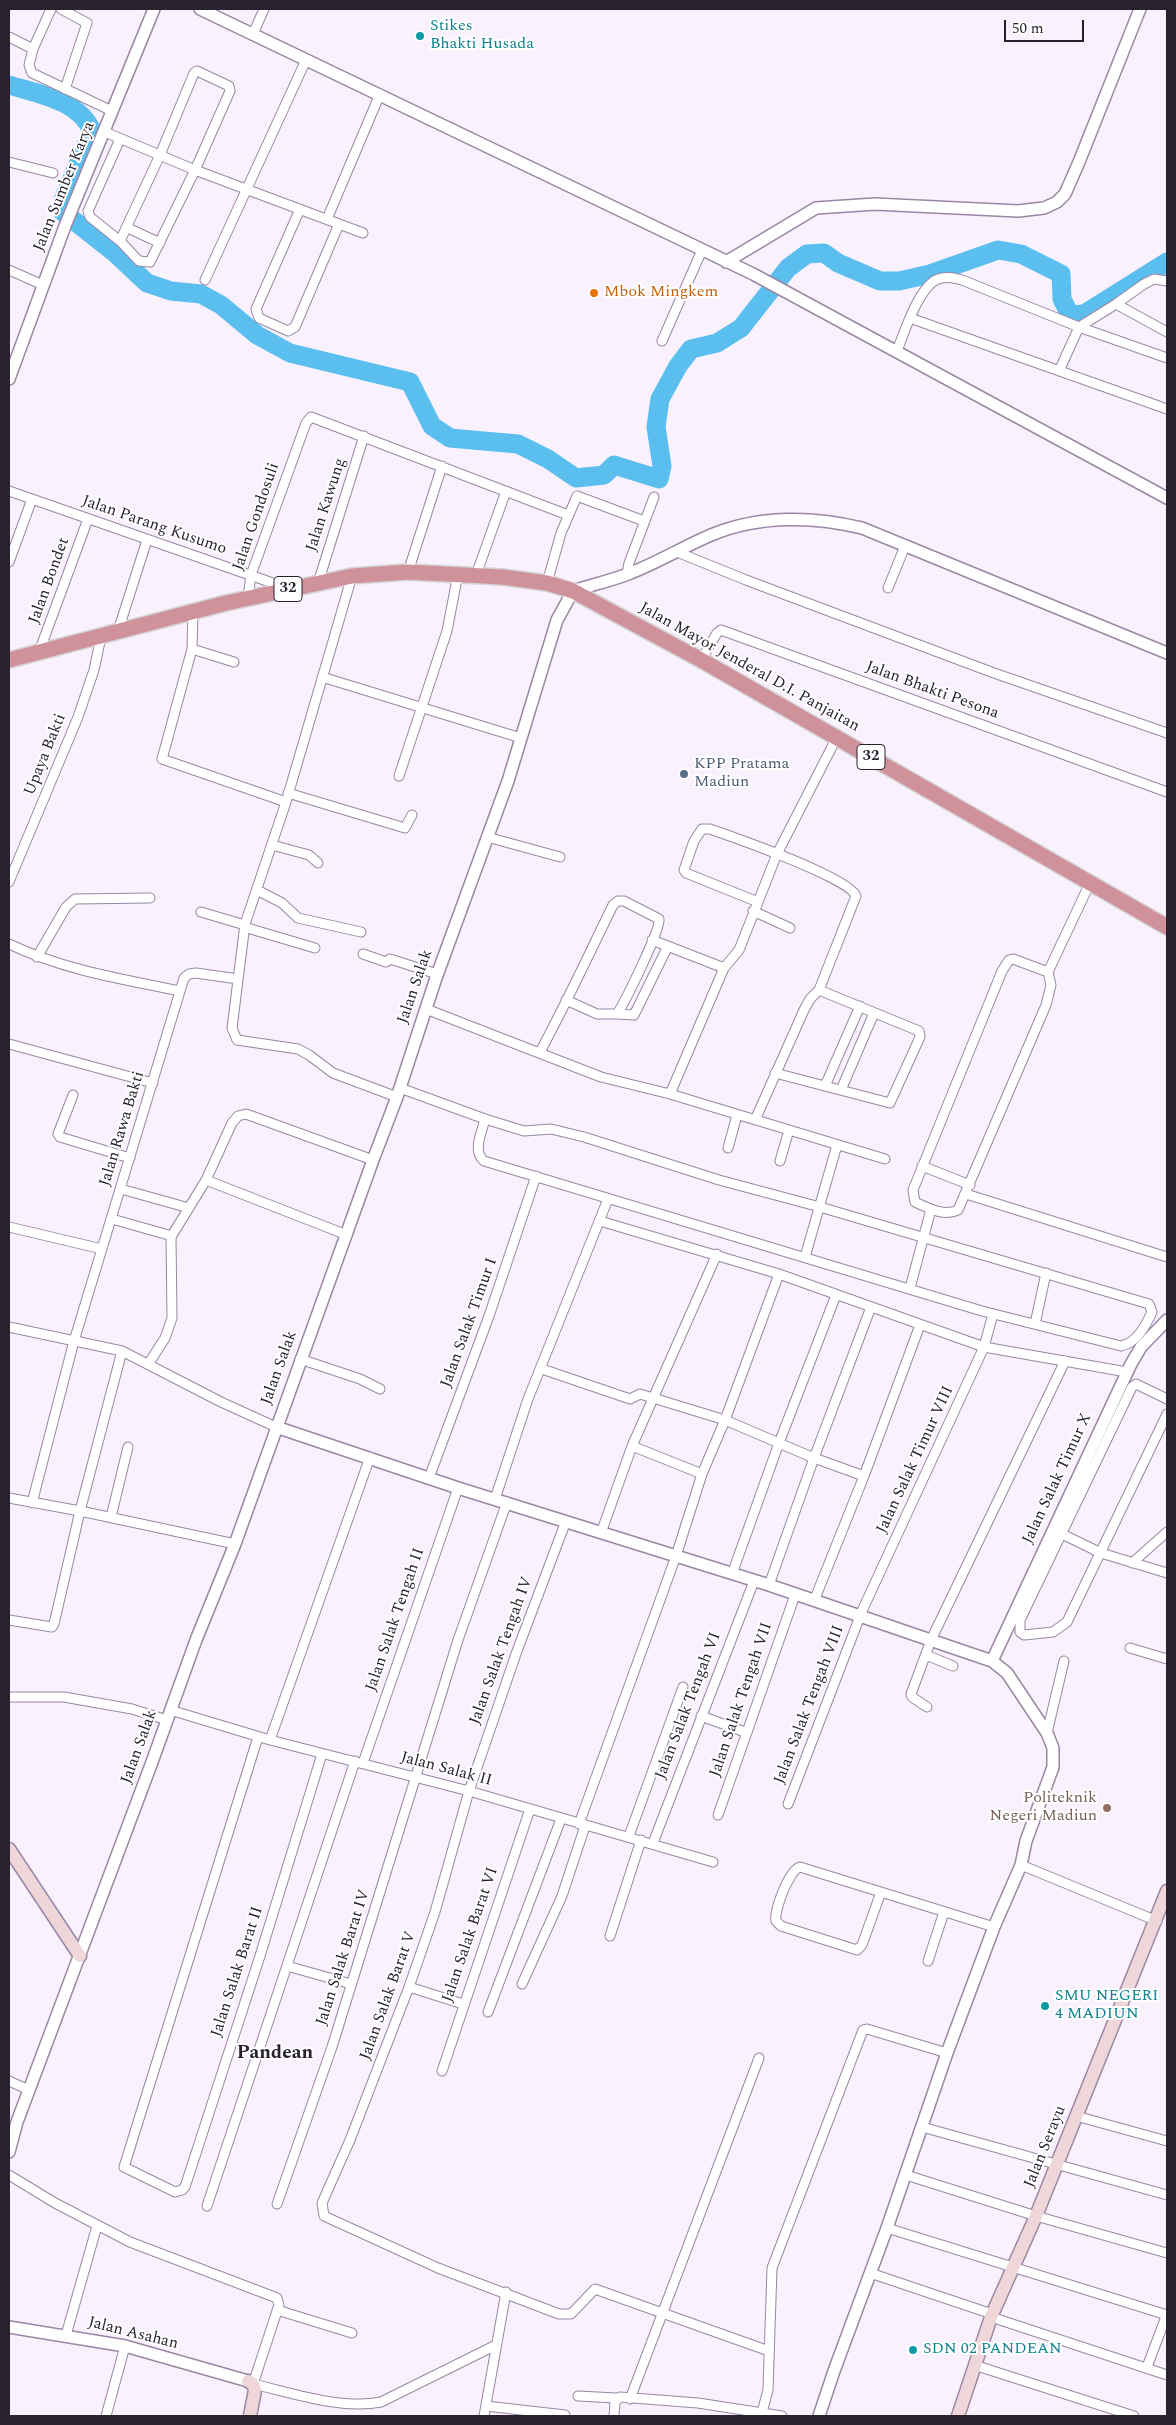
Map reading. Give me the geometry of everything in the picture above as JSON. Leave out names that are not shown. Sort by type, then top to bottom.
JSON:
[{"type":"highway","name":"32","points":[[9,660],[248,598],[352,576],[408,572],[524,578],[573,591]]},
{"type":"highway","name":"Jalan Mayor Jenderal D.I. Panjaitan","points":[[573,591],[701,660],[837,737],[1167,928]]},
{"type":"main road","points":[[9,1849],[80,1956]]},
{"type":"main road","name":"Jalan Serayu","points":[[958,2416],[992,2316],[1036,2216],[1056,2163],[1157,1920],[1167,1891]]},
{"type":"main road","points":[[250,2416],[255,2390],[251,2383]]},
{"type":"street","points":[[51,9],[33,49],[29,65],[32,73],[112,111]]},
{"type":"street","points":[[62,9],[87,23],[65,89]]},
{"type":"street","name":"Jalan Sumber Karya","points":[[9,379],[65,226],[154,9]]},
{"type":"street","points":[[200,9],[786,291],[1167,498]]},
{"type":"street","points":[[253,34],[264,9]]},
{"type":"street","points":[[726,262],[816,208],[875,204],[1018,211],[1044,208],[1057,202],[1065,194],[1079,162],[1140,9]]},
{"type":"street","points":[[9,37],[33,49]]},
{"type":"street","points":[[205,280],[248,190],[306,60]]},
{"type":"street","points":[[120,139],[88,211],[90,218],[120,241],[139,261],[147,263],[160,243],[195,170],[230,89],[229,86],[197,71],[194,73],[128,228],[120,241]]},
{"type":"street","points":[[327,220],[380,94]]},
{"type":"street","points":[[104,132],[195,170],[363,233]]},
{"type":"street","points":[[9,162],[52,173]]},
{"type":"street","points":[[300,209],[256,309],[259,318],[288,331],[295,327],[339,224]]},
{"type":"street","points":[[128,228],[160,243]]},
{"type":"street","points":[[662,341],[702,250]]},
{"type":"street","points":[[9,270],[43,285]]},
{"type":"street","points":[[897,351],[910,318],[922,296],[934,281],[952,278],[1079,327],[1167,358]]},
{"type":"street","points":[[1059,371],[1079,327],[1144,284],[1154,280],[1167,282]]},
{"type":"street","points":[[1116,304],[1167,332]]},
{"type":"street","points":[[910,318],[1167,409]]},
{"type":"street","name":"Jalan Gondosuli","points":[[248,598],[251,575],[307,419],[314,417],[364,436]]},
{"type":"street","points":[[364,436],[568,514]]},
{"type":"street","name":"Jalan Kawung","points":[[318,584],[364,436]]},
{"type":"street","points":[[408,572],[442,466]]},
{"type":"street","name":"Jalan Parang Kusumo","points":[[9,491],[289,589]]},
{"type":"street","points":[[476,575],[506,491]]},
{"type":"street","points":[[547,583],[568,514],[575,498],[579,496],[644,521]]},
{"type":"street","points":[[627,574],[628,563],[654,497]]},
{"type":"street","points":[[9,562],[32,499]]},
{"type":"street","name":"Jalan Bondet","points":[[39,652],[88,519]]},
{"type":"street","points":[[573,591],[627,574],[737,526],[770,521],[805,519],[835,522],[862,528],[1167,653]]},
{"type":"street","points":[[118,631],[147,540]]},
{"type":"street","points":[[888,588],[905,546]]},
{"type":"street","points":[[677,552],[755,584],[994,673],[1167,733]]},
{"type":"street","points":[[399,776],[446,631],[458,574]]},
{"type":"street","points":[[352,576],[287,798],[245,926],[232,1028],[237,1040],[293,1048],[309,1054],[333,1073],[485,1119],[524,1131],[551,1129],[584,1137],[719,1180],[820,1206],[924,1239],[1149,1304],[1152,1312],[1145,1327],[1132,1342],[1121,1346],[993,1314],[608,1199],[481,1158],[478,1148],[485,1119]]},
{"type":"street","name":"Jalan Salak","points":[[9,2152],[17,2122],[235,1544],[300,1359],[347,1235],[372,1160],[399,1093],[437,974],[521,738],[557,620],[573,591]]},
{"type":"street","points":[[193,612],[192,648],[162,758],[287,798],[405,828],[412,815]]},
{"type":"street","name":"Jalan Bhakti Pesona","points":[[701,660],[717,633],[721,630],[1167,792]]},
{"type":"street","name":"Upaya Bakti","points":[[9,882],[78,718],[94,670],[101,637]]},
{"type":"street","points":[[192,648],[234,662]]},
{"type":"street","points":[[322,677],[421,709],[521,738]]},
{"type":"street","points":[[670,1094],[724,968],[736,955],[777,854],[837,737]]},
{"type":"street","points":[[755,1120],[804,1010],[810,999],[819,990],[856,900],[856,894],[829,877],[777,854],[705,828],[694,841],[684,866],[686,873],[755,907],[790,928]]},
{"type":"street","points":[[487,837],[560,857]]},
{"type":"street","points":[[272,845],[310,855],[318,863]]},
{"type":"street","points":[[1048,972],[1013,959],[1009,960],[1002,971],[912,1190],[912,1197],[915,1202],[932,1209],[954,1212],[958,1210],[1046,1005],[1051,985],[1048,972],[1090,883]]},
{"type":"street","points":[[256,890],[282,903],[298,918],[361,932]]},
{"type":"street","points":[[37,957],[66,907],[75,899],[150,898]]},
{"type":"street","points":[[540,1052],[615,903],[624,901],[659,919],[660,922],[617,1014]]},
{"type":"street","points":[[201,912],[315,948]]},
{"type":"street","points":[[652,940],[724,968]]},
{"type":"street","points":[[9,944],[37,957],[88,973],[180,991]]},
{"type":"street","points":[[566,1000],[596,1014],[634,1015],[668,946]]},
{"type":"street","points":[[363,954],[386,962],[390,959],[437,974]]},
{"type":"street","name":"Jalan Rawa Bakti","points":[[32,1503],[74,1341],[184,978],[189,974],[238,979]]},
{"type":"street","points":[[775,1073],[890,1103],[920,1037],[919,1031],[819,990]]},
{"type":"street","points":[[825,1086],[860,1006]]},
{"type":"street","points":[[426,1009],[601,1077],[670,1094],[886,1159]]},
{"type":"street","points":[[841,1090],[874,1013]]},
{"type":"street","points":[[9,1044],[153,1083]]},
{"type":"street","points":[[73,1095],[58,1134],[60,1137],[130,1158]]},
{"type":"street","points":[[149,1363],[162,1344],[172,1318],[172,1236],[206,1180],[232,1123],[238,1116],[243,1114],[372,1160]]},
{"type":"street","points":[[728,1148],[737,1115]]},
{"type":"street","points":[[780,1161],[789,1130]]},
{"type":"street","points":[[805,1257],[837,1145]]},
{"type":"street","points":[[922,1166],[970,1184]]},
{"type":"street","name":"Jalan Salak Timur I","points":[[429,1478],[489,1316],[536,1176]]},
{"type":"street","points":[[206,1180],[347,1235]]},
{"type":"street","points":[[121,1189],[189,1208]]},
{"type":"street","points":[[966,1194],[1167,1257]]},
{"type":"street","name":"Jalan Salak Barat IV","points":[[277,2204],[332,2047],[501,1501],[528,1399],[542,1370],[608,1199]]},
{"type":"street","points":[[910,1288],[932,1209]]},
{"type":"street","points":[[112,1219],[172,1236]]},
{"type":"street","points":[[600,1221],[717,1254],[779,1274],[984,1347],[1127,1372]]},
{"type":"street","points":[[9,1227],[102,1249]]},
{"type":"street","points":[[601,1533],[632,1446],[717,1254]]},
{"type":"street","points":[[1035,1324],[1046,1273]]},
{"type":"street","points":[[522,1984],[562,1896],[582,1825],[676,1556],[702,1474],[725,1420],[779,1274]]},
{"type":"street","points":[[732,1574],[779,1443],[836,1295]]},
{"type":"street","points":[[770,1585],[814,1458],[871,1307]]},
{"type":"street","name":"Jalan Salak Timur VIII","points":[[860,1616],[984,1347],[993,1314]]},
{"type":"street","name":"Jalan Salak Timur X","points":[[994,1662],[1127,1372],[1141,1348],[1167,1320]]},
{"type":"street","points":[[814,1601],[864,1476],[920,1325]]},
{"type":"street","points":[[9,1328],[122,1351],[149,1363],[221,1402],[276,1427],[458,1488],[770,1585],[994,1662],[1007,1673],[1047,1733],[1053,1748],[1053,1767],[1026,1841],[1021,1865],[994,1927],[947,2053],[888,2228],[834,2371],[820,2416]]},
{"type":"street","points":[[9,1620],[46,1627],[52,1627],[54,1624],[80,1510],[122,1351]]},
{"type":"street","points":[[300,1359],[360,1379],[380,1389]]},
{"type":"street","points":[[927,1708],[911,1696],[931,1640],[1065,1361]]},
{"type":"street","points":[[542,1370],[630,1399],[640,1394],[725,1420],[814,1458],[864,1476]]},
{"type":"street","points":[[1167,1399],[1136,1384],[1132,1386],[1020,1620],[1020,1632],[1024,1636],[1053,1632],[1064,1626],[1102,1554],[1167,1414]]},
{"type":"street","points":[[632,1446],[702,1474]]},
{"type":"street","points":[[111,1517],[128,1447]]},
{"type":"street","points":[[270,1740],[370,1457]]},
{"type":"street","name":"Jalan Salak Tengah II","points":[[207,2206],[359,1762],[458,1488]]},
{"type":"street","points":[[9,1498],[80,1510],[235,1544]]},
{"type":"street","name":"Jalan Salak Tengah IV","points":[[469,1791],[516,1652],[566,1521]]},
{"type":"street","points":[[1138,1565],[1167,1532]]},
{"type":"street","points":[[1062,1534],[1102,1554],[1167,1573]]},
{"type":"street","name":"Jalan Salak Tengah VI","points":[[654,1843],[754,1581]]},
{"type":"street","name":"Jalan Salak Tengah VII","points":[[718,1814],[745,1732],[795,1595]]},
{"type":"street","name":"Jalan Salak Tengah VIII","points":[[788,1804],[860,1616]]},
{"type":"street","points":[[1130,1648],[1167,1658]]},
{"type":"street","points":[[926,1655],[953,1666]]},
{"type":"street","points":[[1047,1733],[1064,1661]]},
{"type":"street","points":[[629,1836],[683,1687]]},
{"type":"street","name":"Jalan Salak II","points":[[9,1697],[64,1697],[169,1715],[469,1791],[582,1825],[654,1843],[712,1862]]},
{"type":"street","points":[[701,1716],[745,1732]]},
{"type":"street","name":"Jalan Salak Barat II","points":[[258,1737],[124,2165],[125,2169],[175,2192],[185,2187],[260,1956],[322,1754]]},
{"type":"street","name":"Jalan Salak Barat V","points":[[469,1791],[435,1912],[409,1987],[350,2140],[322,2206],[324,2216],[438,2268],[506,2292]]},
{"type":"street","name":"Jalan Salak Barat VI","points":[[442,2071],[530,1809]]},
{"type":"street","points":[[488,2012],[561,1819]]},
{"type":"street","points":[[610,1936],[641,1840]]},
{"type":"street","points":[[1021,1865],[1157,1920]]},
{"type":"street","points":[[881,1892],[862,1944],[857,1950],[781,1926],[776,1921],[785,1888],[792,1871],[796,1868],[881,1892],[994,1927]]},
{"type":"street","points":[[928,1961],[944,1912]]},
{"type":"street","points":[[288,1966],[351,1984]]},
{"type":"street","points":[[409,1987],[463,2004]]},
{"type":"street","points":[[761,2415],[768,2390],[772,2268],[863,2030],[867,2029],[947,2053]]},
{"type":"street","points":[[630,2399],[758,2058]]},
{"type":"street","points":[[9,2081],[29,2090]]},
{"type":"street","points":[[1076,2116],[1167,2141]]},
{"type":"street","points":[[922,2127],[1167,2195]]},
{"type":"street","points":[[9,2175],[97,2226],[130,2242],[277,2298],[279,2302],[277,2310],[251,2383],[345,2404],[368,2405],[381,2402],[496,2345]]},
{"type":"street","points":[[906,2175],[1036,2216],[1167,2253]]},
{"type":"street","points":[[66,2335],[97,2226]]},
{"type":"street","points":[[888,2228],[1167,2315],[1147,2367]]},
{"type":"street","points":[[870,2273],[1167,2375]]},
{"type":"street","points":[[484,2416],[506,2292],[559,2314],[571,2314],[595,2289],[769,2351]]},
{"type":"street","points":[[277,2310],[352,2333]]},
{"type":"street","name":"Jalan Asahan","points":[[9,2327],[124,2346],[251,2383]]},
{"type":"street","points":[[106,2416],[124,2346]]},
{"type":"street","points":[[974,2365],[1134,2416]]},
{"type":"street","points":[[578,2396],[698,2404],[761,2415],[782,2416]]},
{"type":"street","points":[[614,2416],[616,2398]]},
{"type":"street","points":[[486,2406],[564,2415]]},
{"type":"waterway","points":[[9,85],[45,95],[68,105],[86,120],[92,131],[63,200],[63,212],[115,253],[147,283],[171,291],[201,294],[221,305],[257,335],[290,353],[410,382],[432,426],[450,438],[518,444],[548,459],[576,478],[604,475],[614,465],[659,479],[662,466],[656,427],[660,399],[678,366],[691,349],[717,343],[741,328],[788,268],[807,254],[824,253],[838,263],[880,281],[899,281],[930,274],[998,250],[1021,254],[1061,274],[1062,299],[1070,315],[1084,314],[1167,262]]},
{"type":"place","name":"Stikes Bhakti Husada","points":[[420,36]]},
{"type":"place","name":"Mbok Mingkem","points":[[594,293]]},
{"type":"place","name":"KPP Pratama Madiun","points":[[684,774]]},
{"type":"place","name":"Politeknik Negeri Madiun","points":[[1107,1808]]},
{"type":"place","name":"SMU NEGERI 4 MADIUN","points":[[1045,2006]]},
{"type":"place","name":"SDN 02 PANDEAN","points":[[913,2350]]},
{"type":"district","name":"Pandean","points":[[275,2054]]}]
